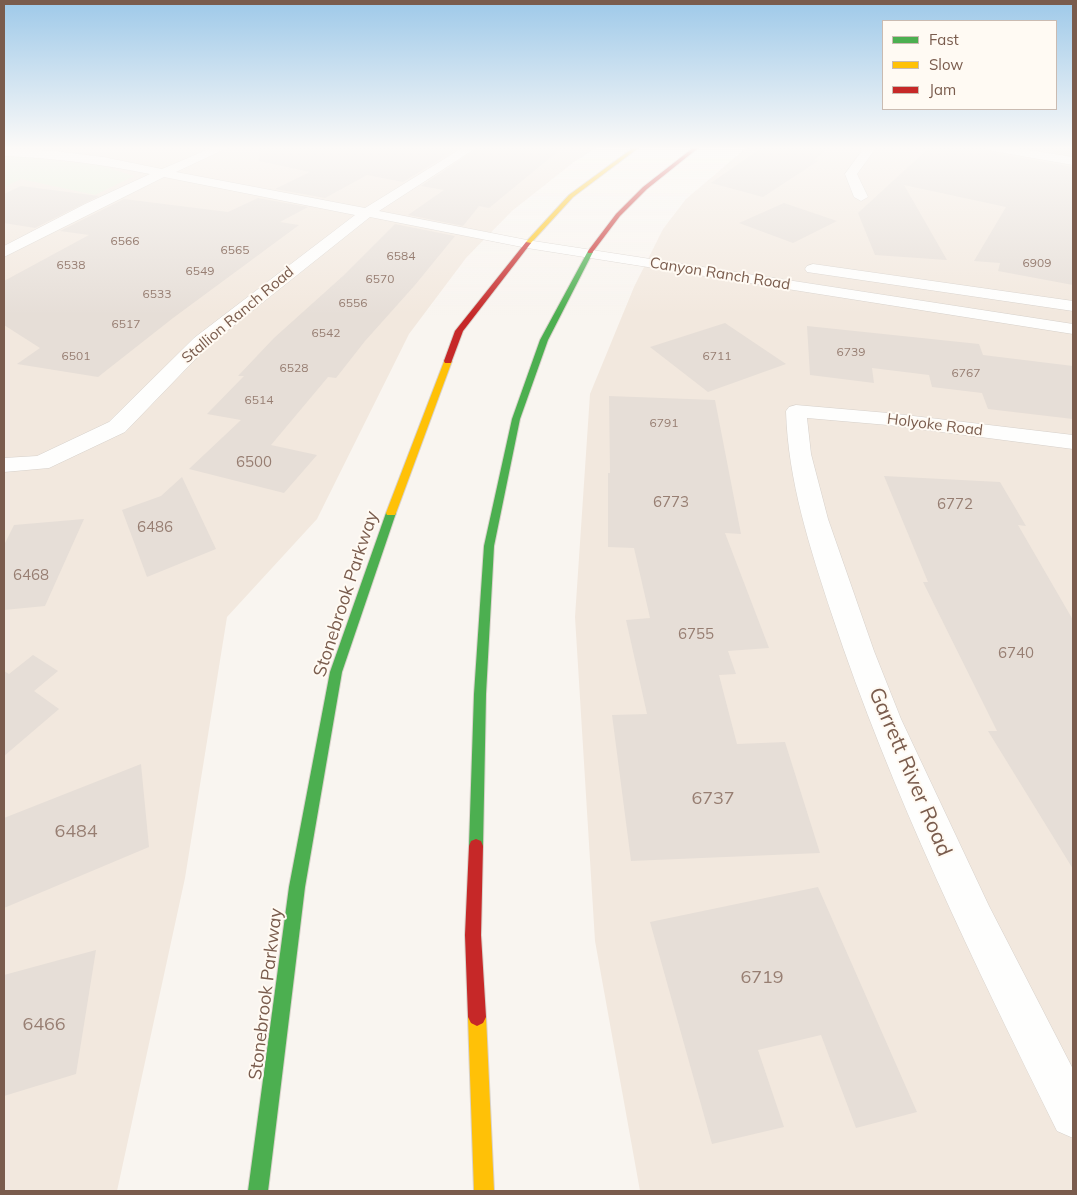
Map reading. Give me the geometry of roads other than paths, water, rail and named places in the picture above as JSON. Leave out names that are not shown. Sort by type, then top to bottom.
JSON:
[{"type":"main road","name":"Stonebrook Parkway","points":[[258,1191],[297,887],[336,672],[374,558],[459,331],[527,244],[532,228],[562,204]]},
{"type":"main road","points":[[484,1191],[473,935],[480,694],[489,546],[516,420],[544,340],[589,253],[618,215],[629,204]]},
{"type":"street","points":[[4,252],[97,204]]},
{"type":"street","name":"Canyon Ranch Road","points":[[326,204],[527,244],[1073,329]]},
{"type":"street","name":"Stallion Ranch Road","points":[[4,465],[41,463],[117,427],[201,342],[381,204]]},
{"type":"street","name":"Canyon Ranch Road","points":[[368,212],[444,215],[500,224]]},
{"type":"street","points":[[532,228],[557,232]]},
{"type":"street","points":[[582,236],[619,242]]},
{"type":"street","name":"Canyon Ranch Road","points":[[796,267],[1073,306]]},
{"type":"street","name":"Holyoke Road","points":[[796,411],[898,420],[1073,442]]},
{"type":"street","name":"Garrett River Road","points":[[796,411],[796,431],[816,518],[841,602],[870,678],[943,851],[1073,1115]]}]
